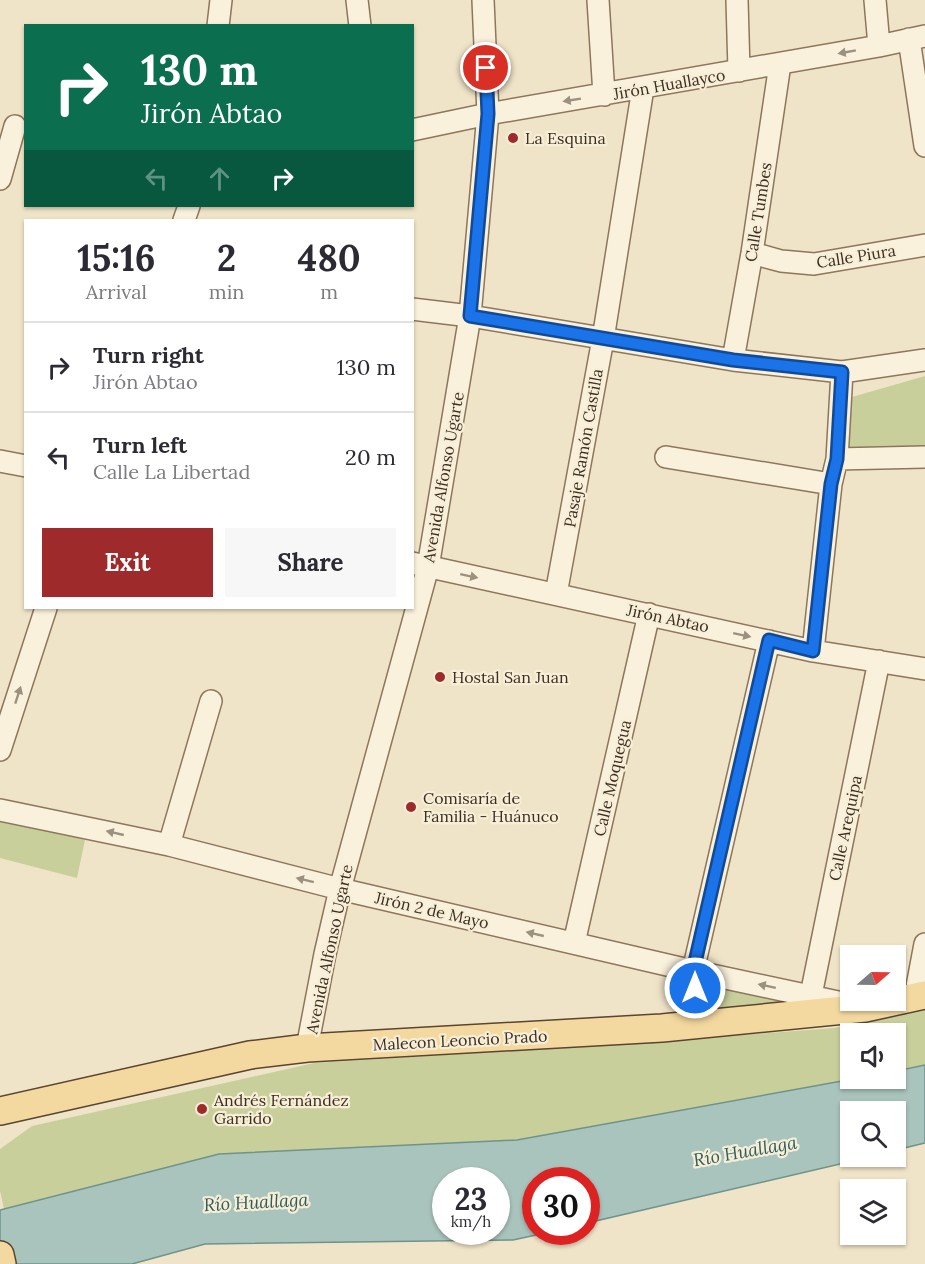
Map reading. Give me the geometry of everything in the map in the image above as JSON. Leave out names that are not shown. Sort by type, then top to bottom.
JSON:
[{"type":"main road","name":"Malecon Leoncio Prado","points":[[1,1112],[250,1054],[308,1048],[422,1043],[701,1024],[840,1010]]},
{"type":"main road","points":[[0,1256],[2,1264]]},
{"type":"street","points":[[218,24],[221,0]]},
{"type":"street","points":[[357,0],[360,24]]},
{"type":"street","name":"Avenida Alfonso Ugarte","points":[[414,589],[470,316],[488,114],[483,0]]},
{"type":"street","points":[[598,0],[604,95]]},
{"type":"street","points":[[737,0],[739,71]]},
{"type":"street","points":[[875,0],[879,46]]},
{"type":"street","points":[[917,38],[925,146]]},
{"type":"street","name":"Jirón Huallayco","points":[[414,130],[488,114],[917,38]]},
{"type":"street","name":"Calle Tumbes","points":[[733,360],[752,253],[780,64]]},
{"type":"street","name":"Pasaje Ramón Castilla","points":[[556,594],[603,339],[643,88]]},
{"type":"street","points":[[0,179],[13,126]]},
{"type":"street","name":"Calle Piura","points":[[752,253],[781,261],[814,264],[925,245]]},
{"type":"street","points":[[414,309],[470,316],[733,360],[842,372],[925,360]]},
{"type":"street","points":[[813,651],[831,484],[837,459],[842,372]]},
{"type":"street","points":[[666,457],[831,484]]},
{"type":"street","points":[[837,459],[925,458]]},
{"type":"street","points":[[0,461],[24,466]]},
{"type":"street","name":"Jirón Abtao","points":[[420,565],[813,651],[925,669]]},
{"type":"street","points":[[0,750],[46,609]]},
{"type":"street","name":"Avenida Alfonso Ugarte","points":[[308,1048],[325,954],[409,609]]},
{"type":"street","name":"Calle Moquegua","points":[[574,943],[650,614]]},
{"type":"street","points":[[701,1024],[693,971],[769,640]]},
{"type":"street","name":"Calle Arequipa","points":[[811,995],[879,661]]},
{"type":"street","points":[[169,845],[211,700]]},
{"type":"street","name":"Jirón 2 de Mayo","points":[[0,810],[169,845],[340,889],[693,971],[840,1002]]},
{"type":"street","points":[[920,996],[925,944]]},
{"type":"green space","points":[[925,376],[925,448],[843,449],[852,397]]},
{"type":"green space","points":[[0,820],[85,840],[77,878],[0,858]]},
{"type":"green space","points":[[718,987],[794,1001],[713,1011]]},
{"type":"green space","points":[[925,1006],[925,1065],[906,1069],[906,1023],[855,1023]]},
{"type":"green space","points":[[840,1027],[840,1081],[517,1140],[219,1154],[4,1209],[0,1191],[0,1149],[32,1126],[314,1063]]},
{"type":"water","name":"Río Huallaga","points":[[925,1065],[925,1143],[906,1148],[906,1101],[840,1101],[840,1164],[600,1220],[600,1167],[522,1167],[522,1238],[513,1240],[510,1240],[510,1167],[432,1167],[432,1241],[205,1244],[132,1264],[0,1264],[0,1210],[219,1154],[517,1140],[840,1081],[840,1089],[906,1089],[906,1069]]},
{"type":"place","name":"La Esquina","points":[[513,138]]},
{"type":"place","name":"Hostal San Juan","points":[[440,677]]},
{"type":"place","name":"Comisaría de Familia - Huánuco","points":[[411,807]]},
{"type":"place","name":"Andrés Fernández Garrido","points":[[202,1109]]},
{"type":"route","points":[[486,68],[488,114],[470,316],[733,360],[842,372],[837,459],[831,484],[813,651],[769,640],[693,971],[695,988]]}]
